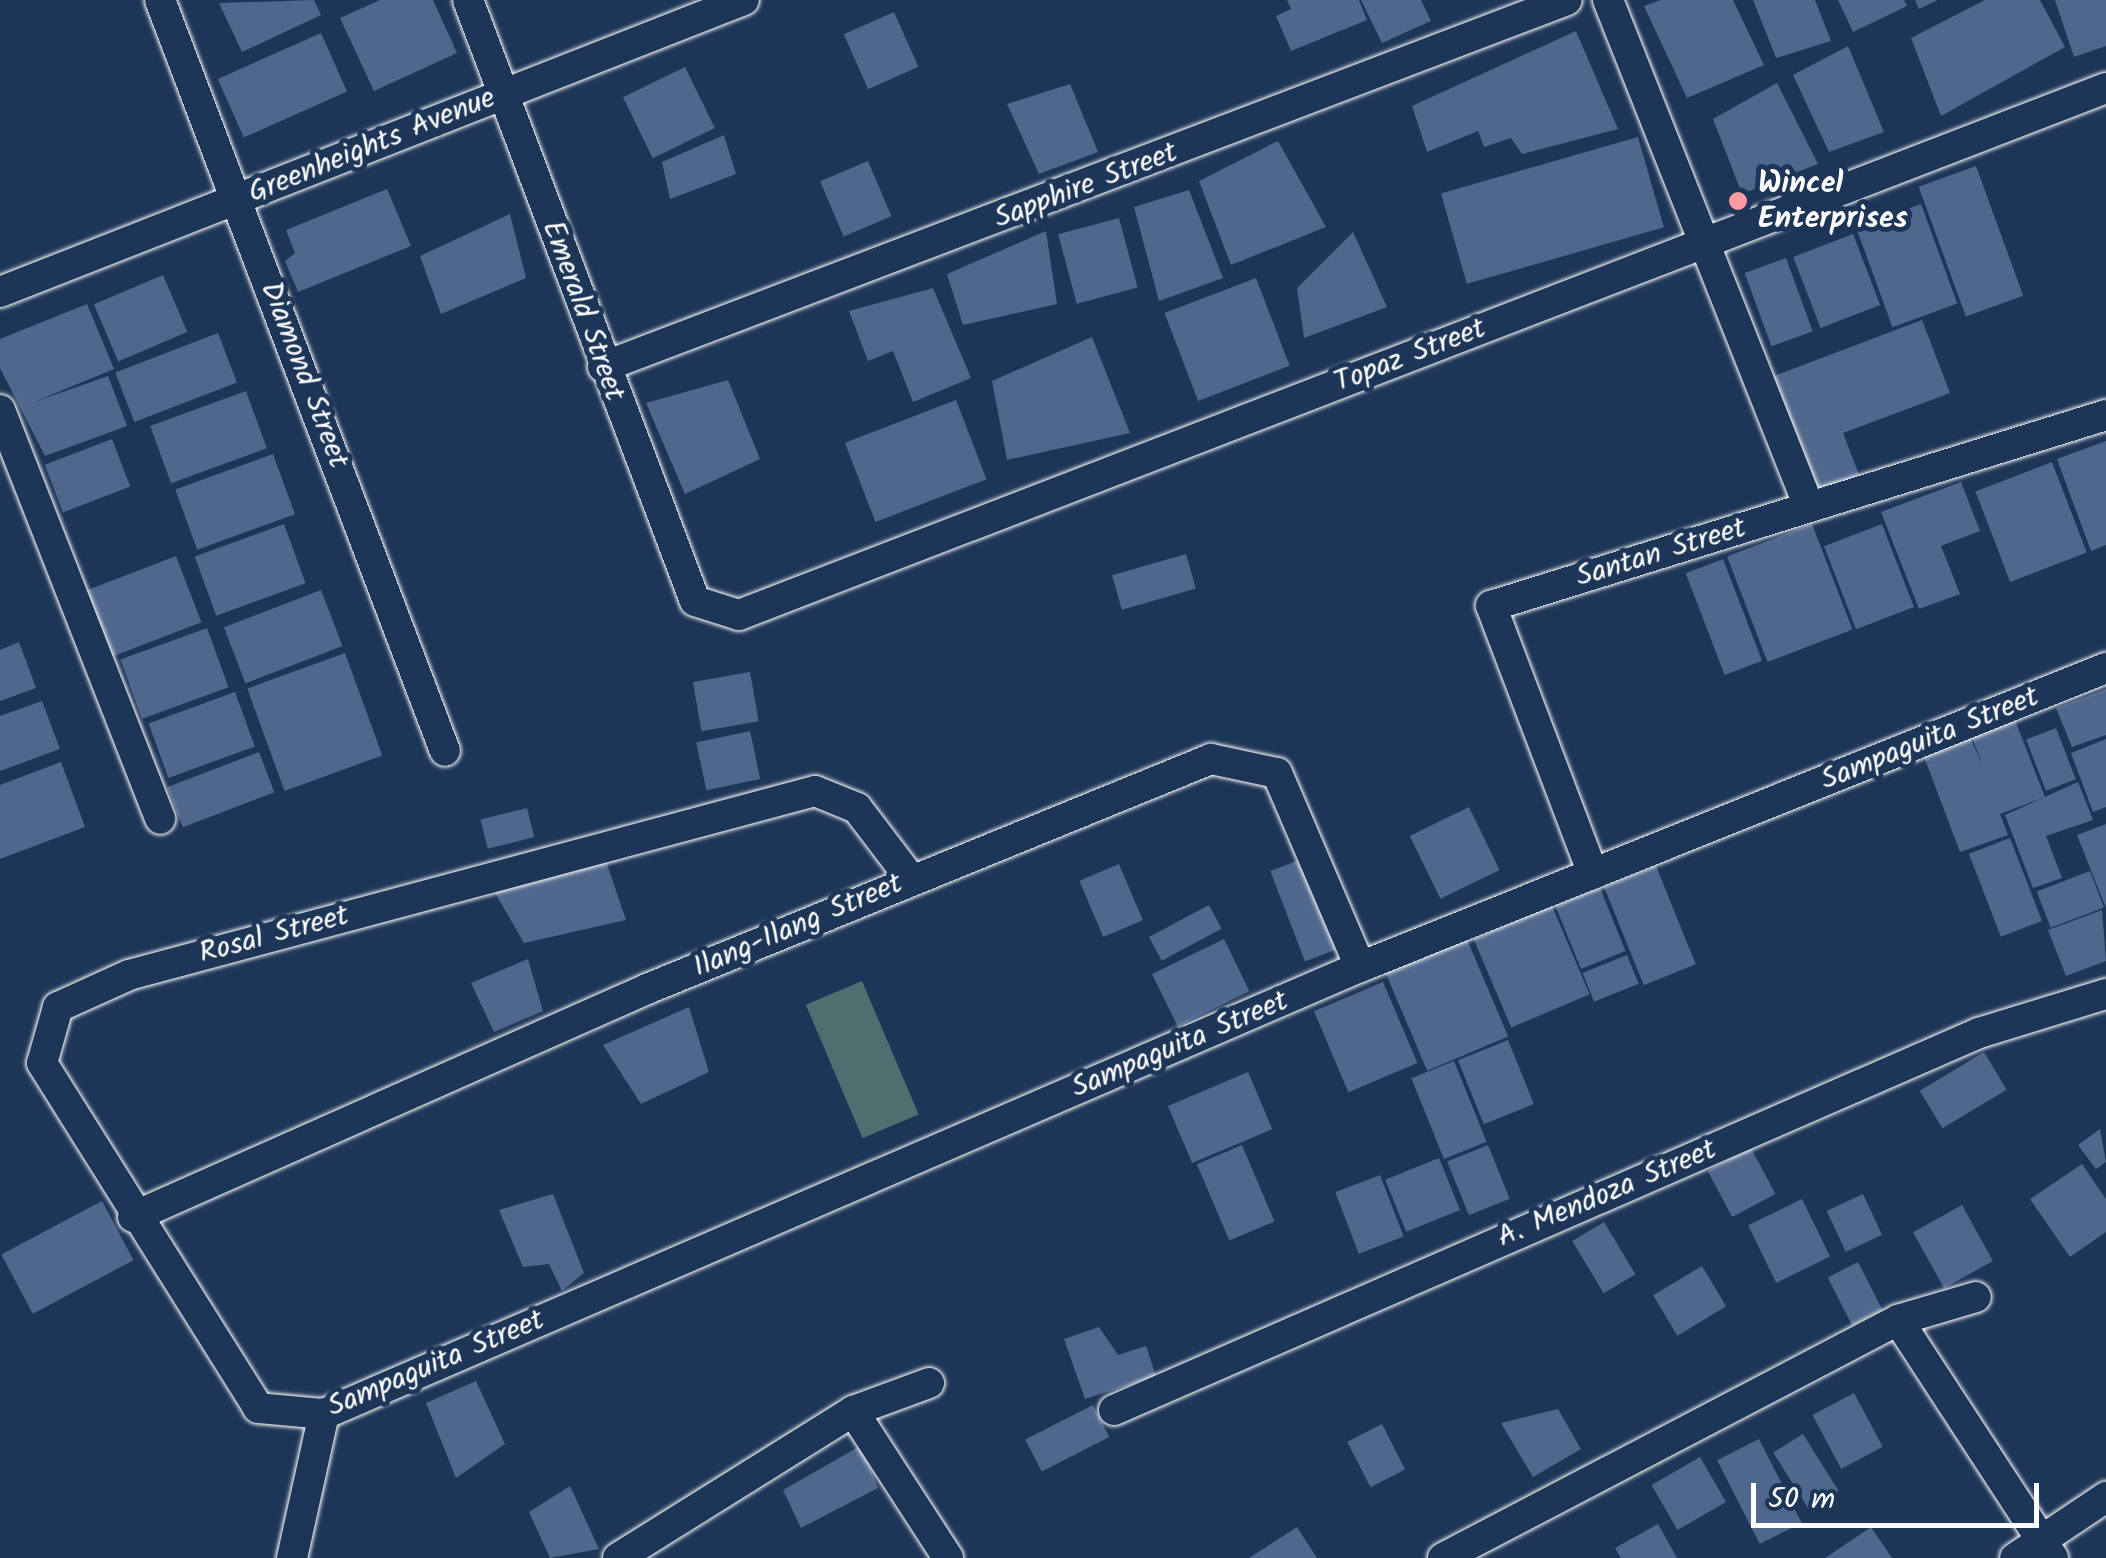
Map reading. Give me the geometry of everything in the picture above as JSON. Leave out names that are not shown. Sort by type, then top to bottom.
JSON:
[{"type":"street","name":"Diamond Street","points":[[160,0],[445,751]]},
{"type":"street","name":"Emerald Street","points":[[468,0],[603,368],[695,602],[712,613]]},
{"type":"street","name":"Greenheights Avenue","points":[[0,292],[744,0]]},
{"type":"street","name":"Sapphire Street","points":[[603,368],[1567,0]]},
{"type":"street","points":[[1608,0],[1809,507]]},
{"type":"street","name":"Topaz Street","points":[[712,613],[738,615],[2106,88]]},
{"type":"street","points":[[0,410],[160,819]]},
{"type":"street","name":"Santan Street","points":[[1593,874],[1490,606],[2106,414]]},
{"type":"street","name":"Sampaguita Street","points":[[258,1408],[324,1414],[1360,967],[2106,668]]},
{"type":"street","name":"Ilang-Ilang Street","points":[[134,1217],[911,879],[1210,758],[1249,762],[1277,774],[1360,967]]},
{"type":"street","name":"Rosal Street","points":[[258,1408],[134,1217],[42,1063],[58,1007],[129,975],[815,791],[857,808],[911,879]]},
{"type":"street","name":"A. Mendoza Street","points":[[1114,1410],[1962,1040],[2106,994]]},
{"type":"street","points":[[1443,1558],[1898,1320],[1976,1296]]},
{"type":"street","points":[[1898,1320],[2046,1549]]},
{"type":"street","points":[[618,1558],[854,1410],[929,1383]]},
{"type":"street","points":[[854,1410],[948,1558]]},
{"type":"street","points":[[292,1558],[324,1414]]},
{"type":"street","points":[[2014,1558],[2046,1549],[2106,1497]]},
{"type":"green space","points":[[862,981],[919,1114],[863,1138],[806,1005]]},
{"type":"building","points":[[314,0],[321,15],[242,52],[219,3]]},
{"type":"building","points":[[380,0],[433,0],[457,53],[374,91],[340,18]]},
{"type":"building","points":[[1287,0],[1359,0],[1367,20],[1291,51],[1276,16],[1291,9]]},
{"type":"building","points":[[1361,0],[1421,0],[1431,21],[1382,43]]},
{"type":"building","points":[[1661,0],[1733,0],[1764,65],[1687,98],[1644,6]]},
{"type":"building","points":[[1753,0],[1815,0],[1831,41],[1776,58]]},
{"type":"building","points":[[1838,0],[1904,0],[1907,6],[1853,32]]},
{"type":"building","points":[[1915,0],[1938,0],[1919,9]]},
{"type":"building","points":[[1985,0],[2040,0],[2065,47],[1941,116],[1911,38]]},
{"type":"building","points":[[2055,0],[2106,0],[2106,46],[2074,57]]},
{"type":"building","points":[[894,12],[918,67],[868,89],[844,34]]},
{"type":"building","points":[[1576,31],[1618,129],[1522,154],[1511,138],[1484,147],[1478,131],[1427,152],[1412,106]]},
{"type":"building","points":[[321,33],[347,91],[244,137],[218,79]]},
{"type":"building","points":[[1848,46],[1884,132],[1829,152],[1793,75]]},
{"type":"building","points":[[685,67],[715,128],[653,158],[623,97]]},
{"type":"building","points":[[1777,83],[1818,164],[1742,194],[1713,119]]},
{"type":"building","points":[[1070,84],[1098,152],[1039,174],[1007,104]]},
{"type":"building","points":[[724,135],[736,174],[670,199],[662,162]]},
{"type":"building","points":[[1638,137],[1664,227],[1467,284],[1441,194]]},
{"type":"building","points":[[1278,141],[1326,227],[1231,265],[1199,181]]},
{"type":"building","points":[[868,161],[891,216],[844,237],[820,181]]},
{"type":"building","points":[[1976,166],[2023,296],[1966,317],[1919,187]]},
{"type":"building","points":[[387,189],[411,246],[298,292],[285,261],[295,253],[286,230]]},
{"type":"building","points":[[1189,190],[1223,278],[1159,301],[1134,207]]},
{"type":"building","points":[[1921,204],[1957,304],[1892,327],[1856,228]]},
{"type":"building","points":[[510,214],[526,278],[441,314],[420,256]]},
{"type":"building","points":[[1119,218],[1138,288],[1077,304],[1058,234]]},
{"type":"building","points":[[1046,231],[1057,304],[963,325],[947,274]]},
{"type":"building","points":[[1353,232],[1387,307],[1304,338],[1297,288]]},
{"type":"building","points":[[1853,234],[1880,305],[1820,328],[1793,257]]},
{"type":"building","points":[[1786,258],[1813,331],[1771,346],[1745,273]]},
{"type":"building","points":[[163,275],[187,332],[118,361],[94,304]]},
{"type":"building","points":[[1256,278],[1290,366],[1198,401],[1165,313]]},
{"type":"building","points":[[933,288],[971,378],[913,402],[893,351],[868,361],[849,311]]},
{"type":"building","points":[[87,304],[114,369],[34,402],[108,376],[127,426],[45,456],[0,368],[0,339]]},
{"type":"building","points":[[1922,320],[1950,393],[1843,433],[1861,480],[1814,498],[1769,378]]},
{"type":"building","points":[[218,333],[237,382],[134,422],[115,372]]},
{"type":"building","points":[[1092,337],[1130,433],[1007,460],[992,381]]},
{"type":"building","points":[[728,380],[760,459],[685,494],[646,403]]},
{"type":"building","points":[[246,391],[267,448],[171,483],[150,426]]},
{"type":"building","points":[[956,400],[986,479],[875,522],[845,443]]},
{"type":"building","points":[[112,439],[130,487],[63,512],[45,465]]},
{"type":"building","points":[[2106,441],[2106,545],[2091,551],[2057,459]]},
{"type":"building","points":[[273,454],[295,514],[197,550],[175,490]]},
{"type":"building","points":[[2052,462],[2087,553],[2010,582],[1975,491]]},
{"type":"building","points":[[1961,482],[1980,531],[1941,546],[1960,594],[1919,609],[1881,512]]},
{"type":"building","points":[[284,524],[306,583],[216,616],[195,556]]},
{"type":"building","points":[[1812,524],[1852,629],[1768,662],[1727,557]]},
{"type":"building","points":[[1882,524],[1914,607],[1856,629],[1824,546]]},
{"type":"building","points":[[1186,554],[1196,589],[1122,610],[1112,575]]},
{"type":"building","points":[[176,556],[201,622],[105,659],[80,593]]},
{"type":"building","points":[[1723,559],[1762,661],[1725,675],[1686,573]]},
{"type":"building","points":[[321,590],[343,646],[245,683],[224,627]]},
{"type":"building","points":[[207,628],[229,687],[142,719],[121,659]]},
{"type":"building","points":[[19,642],[36,688],[0,701],[0,650]]},
{"type":"building","points":[[345,653],[382,755],[285,791],[247,689]]},
{"type":"building","points":[[750,672],[759,721],[702,731],[693,682]]},
{"type":"building","points":[[2106,689],[2106,735],[2072,747],[2056,708]]},
{"type":"building","points":[[235,692],[255,747],[168,778],[149,723]]},
{"type":"building","points":[[42,701],[60,749],[0,771],[0,716]]},
{"type":"building","points":[[2013,715],[2045,797],[2000,814],[2008,835],[1960,852],[1923,754],[1970,737],[1983,766],[1970,732]]},
{"type":"building","points":[[2056,728],[2076,779],[2046,791],[2026,739]]},
{"type":"building","points":[[750,731],[760,779],[706,790],[696,742]]},
{"type":"building","points":[[2106,739],[2106,807],[2093,812],[2071,753]]},
{"type":"building","points":[[259,752],[274,792],[183,827],[168,787]]},
{"type":"building","points":[[61,762],[85,827],[0,859],[0,785]]},
{"type":"building","points":[[2078,782],[2093,820],[2046,836],[2062,878],[2033,888],[2005,815]]},
{"type":"building","points":[[1469,807],[1500,870],[1440,899],[1410,836]]},
{"type":"building","points":[[527,808],[534,837],[488,849],[480,820]]},
{"type":"building","points":[[2106,824],[2106,908],[2077,835]]},
{"type":"building","points":[[2010,838],[2042,921],[2001,937],[1969,854]]},
{"type":"building","points":[[1317,853],[1352,944],[1305,961],[1270,871]]},
{"type":"building","points":[[606,861],[626,920],[524,943],[494,891]]},
{"type":"building","points":[[1119,864],[1143,920],[1103,937],[1079,881]]},
{"type":"building","points":[[1656,866],[1696,964],[1644,985],[1604,887]]},
{"type":"building","points":[[2090,871],[2104,907],[2051,928],[2037,891]]},
{"type":"building","points":[[1600,888],[1625,951],[1581,969],[1555,906]]},
{"type":"building","points":[[1209,905],[1222,929],[1162,961],[1149,937]]},
{"type":"building","points":[[1552,906],[1590,994],[1511,1028],[1474,939]]},
{"type":"building","points":[[2102,910],[2106,961],[2066,976],[2048,930]]},
{"type":"building","points":[[1466,937],[1508,1036],[1427,1071],[1385,971]]},
{"type":"building","points":[[1224,939],[1249,991],[1178,1026],[1152,974]]},
{"type":"building","points":[[1627,955],[1639,984],[1594,1002],[1582,973]]},
{"type":"building","points":[[528,959],[543,1011],[494,1032],[471,983]]},
{"type":"building","points":[[1383,982],[1417,1063],[1348,1092],[1314,1011]]},
{"type":"building","points":[[689,1007],[709,1072],[641,1104],[603,1045]]},
{"type":"building","points":[[1508,1040],[1534,1104],[1484,1124],[1458,1060]]},
{"type":"building","points":[[1984,1052],[2007,1090],[1942,1128],[1920,1091]]},
{"type":"building","points":[[1454,1061],[1487,1142],[1444,1159],[1411,1078]]},
{"type":"building","points":[[1248,1072],[1272,1129],[1192,1163],[1168,1106]]},
{"type":"building","points":[[2100,1129],[2106,1162],[2096,1169],[2078,1145]]},
{"type":"building","points":[[1242,1145],[1274,1221],[1229,1241],[1197,1164]]},
{"type":"building","points":[[1488,1145],[1510,1199],[1469,1215],[1447,1161]]},
{"type":"building","points":[[1751,1148],[1775,1194],[1732,1217],[1708,1171]]},
{"type":"building","points":[[1439,1158],[1460,1210],[1406,1232],[1385,1180]]},
{"type":"building","points":[[2082,1164],[2106,1199],[2106,1232],[2070,1257],[2030,1199]]},
{"type":"building","points":[[1380,1175],[1404,1237],[1359,1254],[1335,1192]]},
{"type":"building","points":[[553,1194],[584,1273],[562,1291],[549,1264],[523,1267],[499,1210]]},
{"type":"building","points":[[1863,1194],[1882,1235],[1846,1252],[1827,1211]]},
{"type":"building","points":[[1802,1199],[1830,1257],[1776,1283],[1748,1225]]},
{"type":"building","points":[[102,1201],[133,1260],[33,1314],[1,1255]]},
{"type":"building","points":[[1962,1205],[1993,1261],[1944,1288],[1913,1232]]},
{"type":"building","points":[[1604,1222],[1635,1274],[1604,1293],[1572,1241]]},
{"type":"building","points":[[1858,1262],[1883,1310],[1852,1326],[1828,1277]]},
{"type":"building","points":[[1702,1266],[1726,1306],[1677,1336],[1653,1295]]},
{"type":"building","points":[[1099,1327],[1118,1355],[1146,1346],[1156,1376],[1085,1399],[1064,1339]]},
{"type":"building","points":[[476,1381],[505,1444],[456,1478],[426,1403]]},
{"type":"building","points":[[1854,1393],[1883,1447],[1841,1469],[1813,1415]]},
{"type":"building","points":[[1093,1405],[1109,1437],[1042,1472],[1025,1440]]},
{"type":"building","points":[[1558,1409],[1581,1449],[1533,1477],[1501,1423]]},
{"type":"building","points":[[1382,1424],[1405,1469],[1370,1487],[1347,1442]]},
{"type":"building","points":[[1803,1434],[1839,1491],[1809,1509],[1773,1453]]},
{"type":"building","points":[[1759,1439],[1802,1523],[1760,1544],[1717,1460]]},
{"type":"building","points":[[862,1445],[878,1488],[801,1528],[783,1490]]},
{"type":"building","points":[[1700,1457],[1726,1502],[1678,1530],[1652,1485]]},
{"type":"building","points":[[570,1486],[599,1549],[550,1558],[529,1512]]},
{"type":"building","points":[[1658,1524],[1677,1558],[1621,1558],[1615,1548]]},
{"type":"building","points":[[1297,1527],[1317,1558],[1249,1558]]},
{"type":"building","points":[[1871,1527],[1892,1558],[1825,1558]]},
{"type":"place","name":"Wincel Enterprises","points":[[1738,201]]}]
